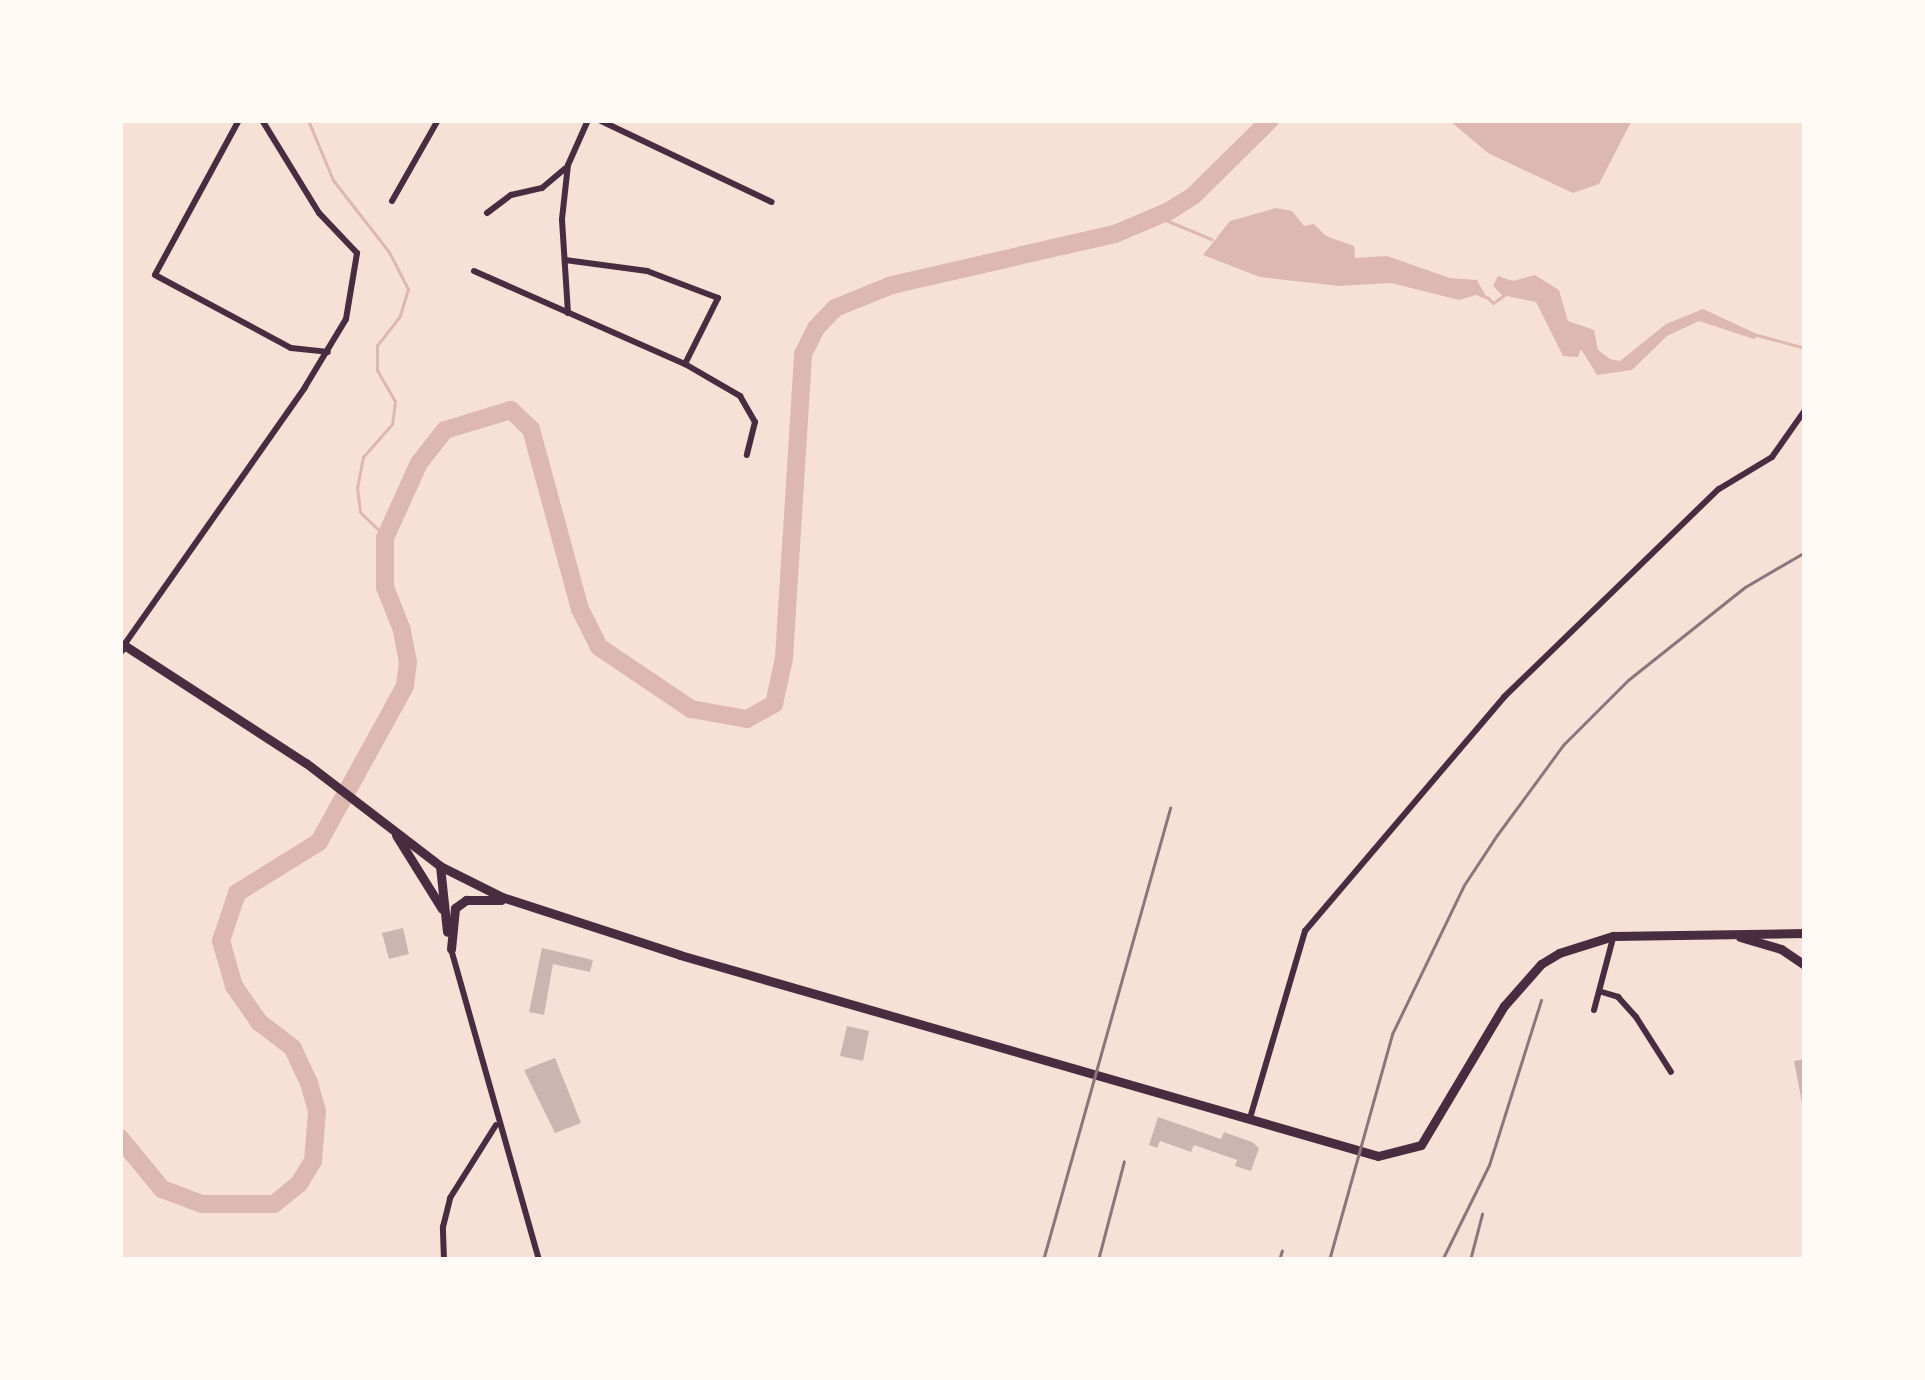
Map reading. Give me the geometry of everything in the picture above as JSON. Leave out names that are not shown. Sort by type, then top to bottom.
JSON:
[{"type":"main road","points":[[122,648],[306,763],[381,816],[440,866],[509,900],[1357,1149],[1401,1154],[1421,1145],[1527,978],[1559,953],[1613,936],[1805,933]]},
{"type":"main road","points":[[381,816],[442,909]]},
{"type":"main road","points":[[440,866],[442,909],[451,950]]},
{"type":"main road","points":[[451,950],[455,908],[466,900],[509,900]]},
{"type":"main road","points":[[1723,932],[1780,949],[1805,964]]},
{"type":"street","points":[[239,120],[154,275],[291,348],[328,352]]},
{"type":"street","points":[[122,648],[328,352],[346,319],[357,253],[319,213],[262,120]]},
{"type":"street","points":[[392,201],[438,120]]},
{"type":"street","points":[[568,313],[562,219],[568,165],[588,120]]},
{"type":"street","points":[[599,120],[772,202]]},
{"type":"street","points":[[487,213],[511,195],[542,188],[568,165]]},
{"type":"street","points":[[565,260],[647,271],[718,298],[686,364]]},
{"type":"street","points":[[473,272],[686,364],[740,396],[755,422],[747,455]]},
{"type":"street","points":[[1250,1118],[1305,931],[1504,697],[1719,489],[1772,457],[1805,410]]},
{"type":"street","points":[[1594,1010],[1613,936]]},
{"type":"street","points":[[451,950],[496,1125],[538,1260]]},
{"type":"street","points":[[1602,992],[1618,998],[1636,1017],[1670,1072]]},
{"type":"street","points":[[445,1260],[443,1227],[450,1198],[496,1125]]},
{"type":"shaded area","points":[[1449,120],[1632,120],[1599,184],[1573,193],[1488,153]]},
{"type":"shaded area","points":[[1276,208],[1292,211],[1304,226],[1314,224],[1326,236],[1354,246],[1355,258],[1387,256],[1450,278],[1477,280],[1488,300],[1476,295],[1459,300],[1391,283],[1339,286],[1260,277],[1203,255],[1230,221]]},
{"type":"shaded area","points":[[1535,275],[1559,290],[1568,321],[1594,330],[1598,350],[1610,359],[1620,361],[1666,324],[1703,309],[1759,335],[1754,339],[1699,321],[1667,336],[1632,370],[1597,375],[1581,349],[1578,357],[1563,356],[1536,302],[1502,295],[1493,286],[1498,276],[1513,281]]},
{"type":"building","points":[[403,928],[409,954],[389,959],[382,933]]},
{"type":"building","points":[[542,948],[593,960],[590,972],[553,964],[544,1015],[529,1012]]},
{"type":"building","points":[[847,1026],[869,1031],[863,1061],[840,1056]]},
{"type":"building","points":[[555,1058],[581,1123],[555,1133],[524,1070]]},
{"type":"building","points":[[1805,1059],[1805,1107],[1803,1108],[1794,1061]]},
{"type":"building","points":[[1158,1117],[1221,1139],[1224,1132],[1252,1142],[1259,1148],[1251,1171],[1235,1166],[1237,1160],[1194,1145],[1191,1152],[1160,1141],[1157,1148],[1149,1145]]},
{"type":"waterway","points":[[308,120],[333,180],[389,252],[408,289],[400,316],[377,345],[377,370],[395,401],[392,424],[363,457],[357,487],[360,512],[386,537]]},
{"type":"waterway","points":[[120,1138],[162,1189],[202,1204],[274,1204],[299,1184],[313,1161],[317,1111],[309,1083],[293,1048],[259,1022],[234,986],[221,941],[237,893],[319,842],[405,686],[408,662],[402,630],[385,587],[385,538],[419,463],[445,430],[511,410],[531,429],[580,609],[599,647],[691,709],[747,719],[774,704],[784,658],[803,354],[816,328],[835,308],[892,285],[1115,234],[1169,211],[1193,196],[1270,120]]},
{"type":"waterway","points":[[1156,216],[1211,239]]},
{"type":"waterway","points":[[1487,297],[1493,303],[1506,294]]},
{"type":"waterway","points":[[1757,335],[1805,348]]},
{"type":"railway","points":[[1329,1260],[1392,1034],[1464,885],[1497,835],[1563,745],[1628,680],[1745,587],[1805,552]]},
{"type":"railway","points":[[1043,1260],[1170,807]]},
{"type":"railway","points":[[1442,1260],[1489,1165],[1541,1000]]},
{"type":"railway","points":[[1098,1260],[1124,1161]]},
{"type":"railway","points":[[1470,1260],[1482,1214]]},
{"type":"railway","points":[[1279,1260],[1282,1250]]}]
